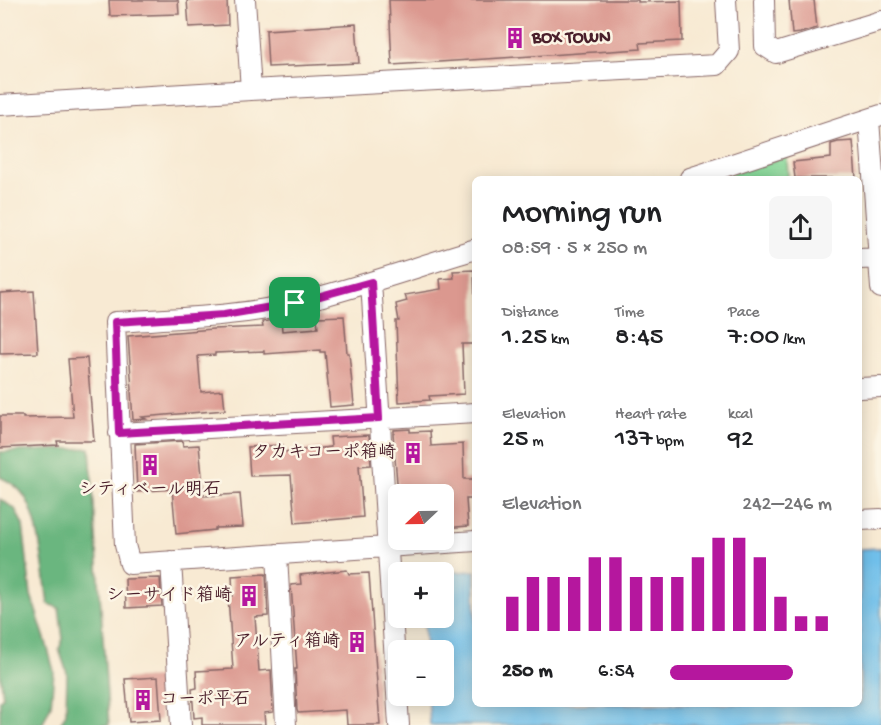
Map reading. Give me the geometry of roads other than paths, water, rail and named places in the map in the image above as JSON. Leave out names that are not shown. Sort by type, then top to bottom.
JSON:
[{"type":"street","points":[[245,0],[251,90]]},
{"type":"street","points":[[0,105],[717,65],[729,51],[726,0]]},
{"type":"street","points":[[764,0],[765,46],[776,53],[881,21]]},
{"type":"street","points":[[696,176],[875,117],[873,258],[881,288]]},
{"type":"street","points":[[472,250],[295,303],[224,315],[115,322],[125,545],[130,564],[472,541]]},
{"type":"street","points":[[371,282],[399,725]]},
{"type":"street","points":[[862,388],[881,387]]},
{"type":"street","points":[[119,433],[472,413]]},
{"type":"street","points":[[862,520],[881,519]]},
{"type":"street","points":[[277,554],[286,725]]},
{"type":"street","points":[[171,561],[181,725]]},
{"type":"water","points":[[881,548],[881,725],[430,725],[429,706],[454,706],[454,640],[425,640],[425,628],[454,628],[454,572],[472,571],[472,707],[862,707],[862,549]]},
{"type":"place","name":"BOX TOWN","points":[[515,38]]},
{"type":"place","name":"タカキコーポ箱崎","points":[[413,453]]},
{"type":"place","name":"シティベール明石","points":[[150,465]]},
{"type":"place","name":"シーサイド箱崎","points":[[249,596]]},
{"type":"place","name":"アルティ箱崎","points":[[357,642]]},
{"type":"place","name":"コーポ平石","points":[[143,700]]}]
